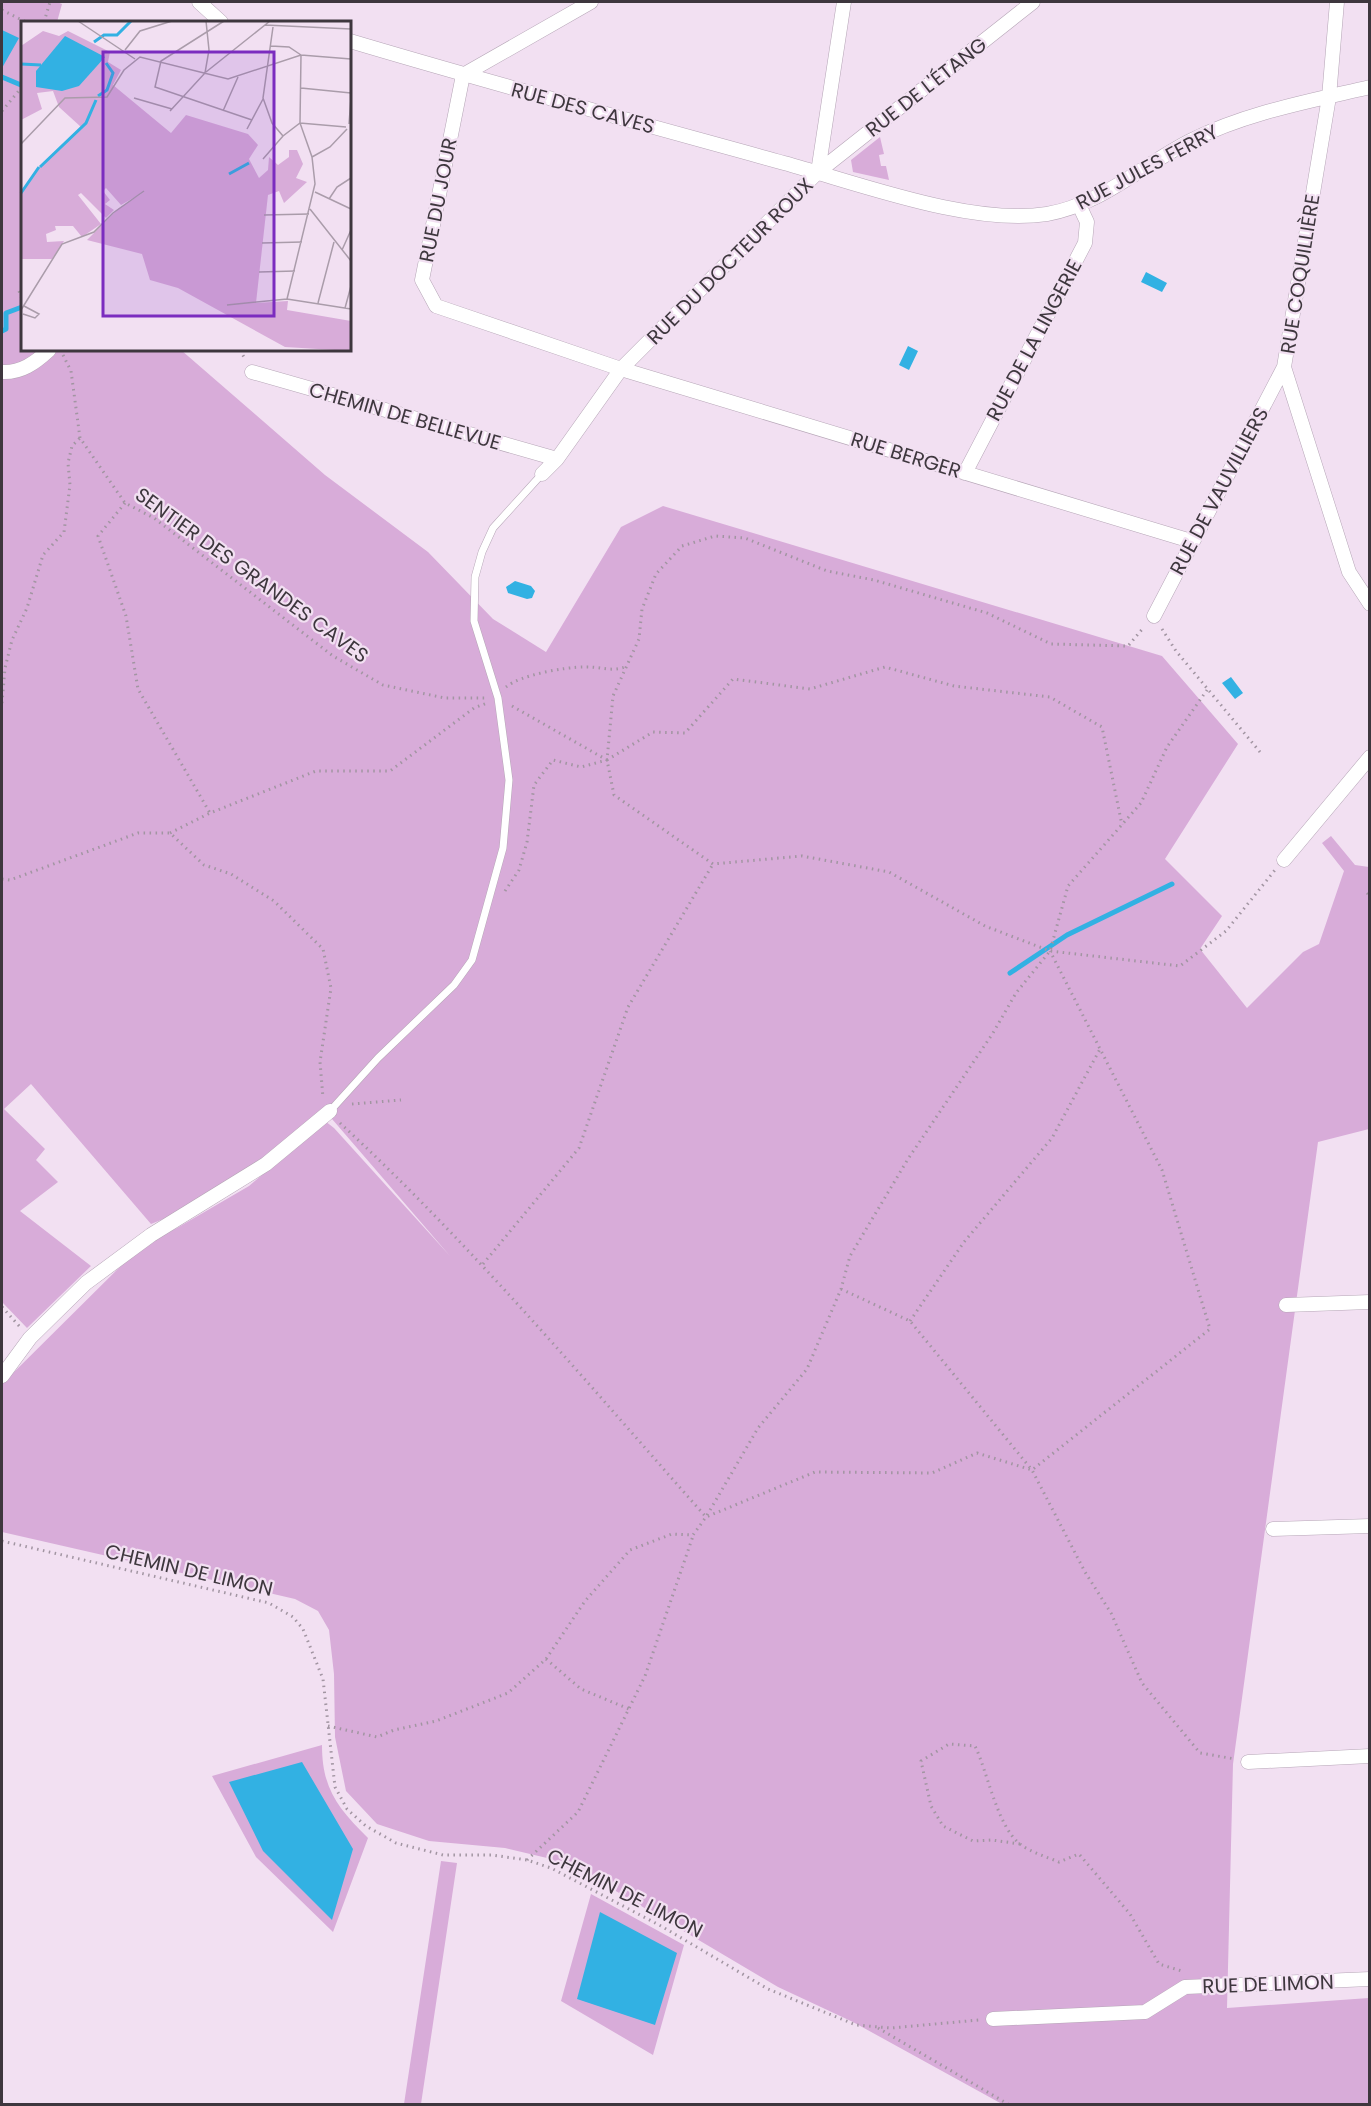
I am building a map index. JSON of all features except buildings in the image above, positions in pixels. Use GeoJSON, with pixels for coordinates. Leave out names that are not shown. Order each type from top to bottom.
{"type":"FeatureCollection","features":[{"type":"Feature","properties":{"kind":"street"},"geometry":{"type":"LineString","coordinates":[[199,2],[220,21]]}},
{"type":"Feature","properties":{"kind":"street"},"geometry":{"type":"LineString","coordinates":[[463,75],[591,2]]}},
{"type":"Feature","properties":{"kind":"street","name":"RUE DU DOCTEUR ROUX"},"geometry":{"type":"LineString","coordinates":[[542,474],[557,459],[621,369],[818,172],[844,2]]}},
{"type":"Feature","properties":{"kind":"street","name":"RUE DE L'ÉTANG"},"geometry":{"type":"LineString","coordinates":[[818,172],[1033,2]]}},
{"type":"Feature","properties":{"kind":"street","name":"RUE COQUILLIÈRE"},"geometry":{"type":"LineString","coordinates":[[1337,2],[1329,97],[1284,367],[1349,572],[1370,604]]}},
{"type":"Feature","properties":{"kind":"street","name":"RUE DES CAVES"},"geometry":{"type":"LineString","coordinates":[[351,41],[463,75],[818,172]]}},
{"type":"Feature","properties":{"kind":"street","name":"RUE DU JOUR"},"geometry":{"type":"LineString","coordinates":[[463,75],[422,280],[436,306],[621,369]]}},
{"type":"Feature","properties":{"kind":"street","name":"RUE JULES FERRY"},"geometry":{"type":"LineString","coordinates":[[818,172],[964,211],[1002,215],[1046,214],[1079,205],[1190,141],[1230,124],[1370,87]]}},
{"type":"Feature","properties":{"kind":"street","name":"RUE DE LA LINGERIE"},"geometry":{"type":"LineString","coordinates":[[964,473],[1085,243],[1087,222],[1079,205]]}},
{"type":"Feature","properties":{"kind":"street"},"geometry":{"type":"LineString","coordinates":[[2,372],[11,372],[35,363],[48,351]]}},
{"type":"Feature","properties":{"kind":"street","name":"RUE DE VAUVILLIERS"},"geometry":{"type":"LineString","coordinates":[[1154,616],[1191,541],[1284,367]]}},
{"type":"Feature","properties":{"kind":"street","name":"RUE BERGER"},"geometry":{"type":"LineString","coordinates":[[621,369],[1191,541]]}},
{"type":"Feature","properties":{"kind":"street","name":"CHEMIN DE BELLEVUE"},"geometry":{"type":"LineString","coordinates":[[252,372],[557,459]]}},
{"type":"Feature","properties":{"kind":"street"},"geometry":{"type":"LineString","coordinates":[[1284,860],[1370,757]]}},
{"type":"Feature","properties":{"kind":"street"},"geometry":{"type":"LineString","coordinates":[[2,1376],[30,1338],[86,1283],[117,1259],[266,1164],[331,1109]]}},
{"type":"Feature","properties":{"kind":"street"},"geometry":{"type":"LineString","coordinates":[[1286,1305],[1370,1302]]}},
{"type":"Feature","properties":{"kind":"street"},"geometry":{"type":"LineString","coordinates":[[1273,1529],[1370,1526]]}},
{"type":"Feature","properties":{"kind":"street"},"geometry":{"type":"LineString","coordinates":[[1248,1762],[1370,1756]]}},
{"type":"Feature","properties":{"kind":"street","name":"RUE DE LIMON"},"geometry":{"type":"LineString","coordinates":[[993,2019],[1145,2012],[1185,1987],[1370,1979]]}},
{"type":"Feature","properties":{"kind":"lane"},"geometry":{"type":"LineString","coordinates":[[331,1109],[378,1058],[454,985],[472,960],[503,848],[508,780],[498,698],[474,621],[475,576],[482,552],[494,528],[542,474]]}},
{"type":"Feature","properties":{"kind":"path"},"geometry":{"type":"LineString","coordinates":[[44,21],[50,2]]}},
{"type":"Feature","properties":{"kind":"path"},"geometry":{"type":"LineString","coordinates":[[2,10],[24,21]]}},
{"type":"Feature","properties":{"kind":"path"},"geometry":{"type":"LineString","coordinates":[[2,111],[21,88]]}},
{"type":"Feature","properties":{"kind":"path"},"geometry":{"type":"LineString","coordinates":[[19,291],[21,297]]}},
{"type":"Feature","properties":{"kind":"path","name":"SENTIER DES GRANDES CAVES"},"geometry":{"type":"LineString","coordinates":[[56,351],[64,355],[71,370],[80,438],[125,503],[154,518],[333,657],[383,685],[445,698],[498,698]]}},
{"type":"Feature","properties":{"kind":"path"},"geometry":{"type":"LineString","coordinates":[[2,703],[5,668],[12,640],[27,608],[43,555],[64,532],[70,485],[68,463],[72,446],[80,438]]}},
{"type":"Feature","properties":{"kind":"path"},"geometry":{"type":"LineString","coordinates":[[125,503],[98,536],[126,616],[138,689],[210,813]]}},
{"type":"Feature","properties":{"kind":"path"},"geometry":{"type":"LineString","coordinates":[[1260,752],[1176,651],[1154,616],[1128,646],[1051,644],[987,613],[874,580],[826,571],[745,538],[715,536],[682,546],[656,574],[642,609],[639,639],[613,696],[607,760],[614,795],[713,864],[802,856],[889,872],[986,926],[1050,951],[1180,966],[1226,931],[1284,860]]}},
{"type":"Feature","properties":{"kind":"path"},"geometry":{"type":"LineString","coordinates":[[2,879],[10,880],[138,833],[170,833],[210,813],[316,771],[390,771],[474,708],[498,698],[508,685],[547,672],[585,667],[617,670],[628,665]]}},
{"type":"Feature","properties":{"kind":"path"},"geometry":{"type":"LineString","coordinates":[[501,896],[519,870],[527,842],[534,785],[553,760],[581,768],[607,760],[653,732],[686,733],[733,679],[810,689],[885,667],[954,686],[1050,697],[1102,727],[1122,825]]}},
{"type":"Feature","properties":{"kind":"path"},"geometry":{"type":"LineString","coordinates":[[527,1860],[578,1812],[645,1677],[693,1535],[758,1428],[807,1369],[841,1289],[850,1256],[908,1159],[993,1033],[1016,993],[1050,951],[1068,886],[1141,803],[1167,747],[1207,690]]}},
{"type":"Feature","properties":{"kind":"path"},"geometry":{"type":"LineString","coordinates":[[498,698],[607,760]]}},
{"type":"Feature","properties":{"kind":"path"},"geometry":{"type":"LineString","coordinates":[[170,833],[204,865],[231,874],[274,901],[323,949],[331,988],[320,1062],[324,1106],[331,1109],[483,1264],[706,1517]]}},
{"type":"Feature","properties":{"kind":"path"},"geometry":{"type":"LineString","coordinates":[[483,1264],[579,1148],[628,1007],[713,864]]}},
{"type":"Feature","properties":{"kind":"path"},"geometry":{"type":"LineString","coordinates":[[1032,1470],[1210,1329],[1162,1170],[1050,951]]}},
{"type":"Feature","properties":{"kind":"path"},"geometry":{"type":"LineString","coordinates":[[909,1322],[964,1242],[1052,1138],[1100,1049]]}},
{"type":"Feature","properties":{"kind":"path"},"geometry":{"type":"LineString","coordinates":[[331,1109],[401,1100]]}},
{"type":"Feature","properties":{"kind":"path"},"geometry":{"type":"LineString","coordinates":[[841,1289],[909,1322],[1032,1470],[1085,1572],[1111,1613],[1142,1683],[1200,1753],[1248,1762]]}},
{"type":"Feature","properties":{"kind":"path"},"geometry":{"type":"LineString","coordinates":[[2,1307],[30,1338]]}},
{"type":"Feature","properties":{"kind":"path"},"geometry":{"type":"LineString","coordinates":[[706,1517],[815,1472],[932,1473],[977,1453],[1032,1470]]}},
{"type":"Feature","properties":{"kind":"path"},"geometry":{"type":"LineString","coordinates":[[328,1726],[377,1737],[394,1730],[436,1721],[508,1693],[546,1659],[585,1601],[630,1550],[672,1534],[693,1535]]}},
{"type":"Feature","properties":{"kind":"path","name":"CHEMIN DE LIMON"},"geometry":{"type":"LineString","coordinates":[[2,1541],[230,1594],[281,1608],[293,1617],[303,1629],[323,1679],[335,1787],[346,1809],[366,1826],[396,1843],[443,1856],[492,1856],[527,1860],[551,1868],[661,1926],[768,1989],[856,2025],[891,2028],[993,2019]]}},
{"type":"Feature","properties":{"kind":"path"},"geometry":{"type":"LineString","coordinates":[[546,1659],[581,1689],[629,1709]]}},
{"type":"Feature","properties":{"kind":"path"},"geometry":{"type":"LineString","coordinates":[[1020,1844],[1000,1817],[987,1769],[975,1746],[949,1744],[921,1761],[931,1806],[943,1826],[973,1841],[992,1840],[1020,1844],[1059,1863],[1079,1854],[1130,1914],[1159,1964],[1183,1971],[1201,1986]]}},
{"type":"Feature","properties":{"kind":"path"},"geometry":{"type":"LineString","coordinates":[[877,2027],[1008,2104]]}},
{"type":"Feature","properties":{"kind":"shaded area"},"geometry":{"type":"Polygon","coordinates":[[[2,2],[57,2],[62,4],[57,21],[21,21],[21,351],[182,351],[325,475],[428,552],[493,619],[546,652],[621,527],[663,506],[1162,656],[1238,744],[1165,859],[1222,916],[1200,949],[1247,1008],[1303,952],[1319,944],[1344,871],[1322,843],[1331,836],[1355,865],[1369,867],[1369,1129],[1318,1142],[1233,1764],[1227,2008],[1369,1998],[1369,2104],[1002,2104],[853,2022],[778,1987],[604,1884],[547,1858],[505,1848],[429,1841],[377,1824],[346,1791],[335,1737],[334,1674],[329,1630],[318,1611],[295,1599],[2,1532],[2,1384],[145,1242],[177,1228],[249,1186],[325,1121],[334,1128],[450,1256],[326,1112],[193,1207],[151,1224],[31,1084],[4,1109],[45,1149],[36,1160],[58,1182],[20,1211],[91,1266],[27,1328],[2,1302],[2,2]]]}},
{"type":"Feature","properties":{"kind":"shaded area"},"geometry":{"type":"Polygon","coordinates":[[[880,137],[884,154],[879,155],[881,166],[886,166],[889,180],[853,172],[851,160],[880,137]]]}},
{"type":"Feature","properties":{"kind":"shaded area"},"geometry":{"type":"Polygon","coordinates":[[[322,1745],[325,1774],[334,1797],[348,1817],[368,1838],[333,1932],[256,1857],[212,1776],[322,1745]]]}},
{"type":"Feature","properties":{"kind":"shaded area"},"geometry":{"type":"Polygon","coordinates":[[[441,1861],[457,1863],[421,2104],[404,2104],[441,1861]]]}},
{"type":"Feature","properties":{"kind":"shaded area"},"geometry":{"type":"Polygon","coordinates":[[[591,1894],[684,1945],[653,2055],[561,2001],[591,1894]]]}},
{"type":"Feature","properties":{"kind":"water"},"geometry":{"type":"Polygon","coordinates":[[[2,30],[19,38],[2,68],[2,30]]]}},
{"type":"Feature","properties":{"kind":"water"},"geometry":{"type":"Polygon","coordinates":[[[1146,272],[1167,283],[1162,292],[1141,282],[1146,272]]]}},
{"type":"Feature","properties":{"kind":"water"},"geometry":{"type":"Polygon","coordinates":[[[908,346],[918,351],[909,370],[899,365],[908,346]]]}},
{"type":"Feature","properties":{"kind":"water"},"geometry":{"type":"Polygon","coordinates":[[[515,581],[531,586],[535,591],[532,598],[527,599],[508,593],[506,587],[515,581]]]}},
{"type":"Feature","properties":{"kind":"water"},"geometry":{"type":"Polygon","coordinates":[[[1231,677],[1243,693],[1235,699],[1222,683],[1231,677]]]}},
{"type":"Feature","properties":{"kind":"water"},"geometry":{"type":"Polygon","coordinates":[[[302,1762],[353,1849],[332,1920],[263,1851],[229,1782],[302,1762]]]}},
{"type":"Feature","properties":{"kind":"water"},"geometry":{"type":"Polygon","coordinates":[[[600,1912],[677,1953],[655,2025],[577,1999],[600,1912]]]}},
{"type":"Feature","properties":{"kind":"waterway"},"geometry":{"type":"LineString","coordinates":[[2,77],[21,85]]}},
{"type":"Feature","properties":{"kind":"waterway"},"geometry":{"type":"LineString","coordinates":[[2,331],[6,329],[6,313],[21,307]]}},
{"type":"Feature","properties":{"kind":"waterway"},"geometry":{"type":"LineString","coordinates":[[1010,973],[1067,935],[1172,884]]}}]}
